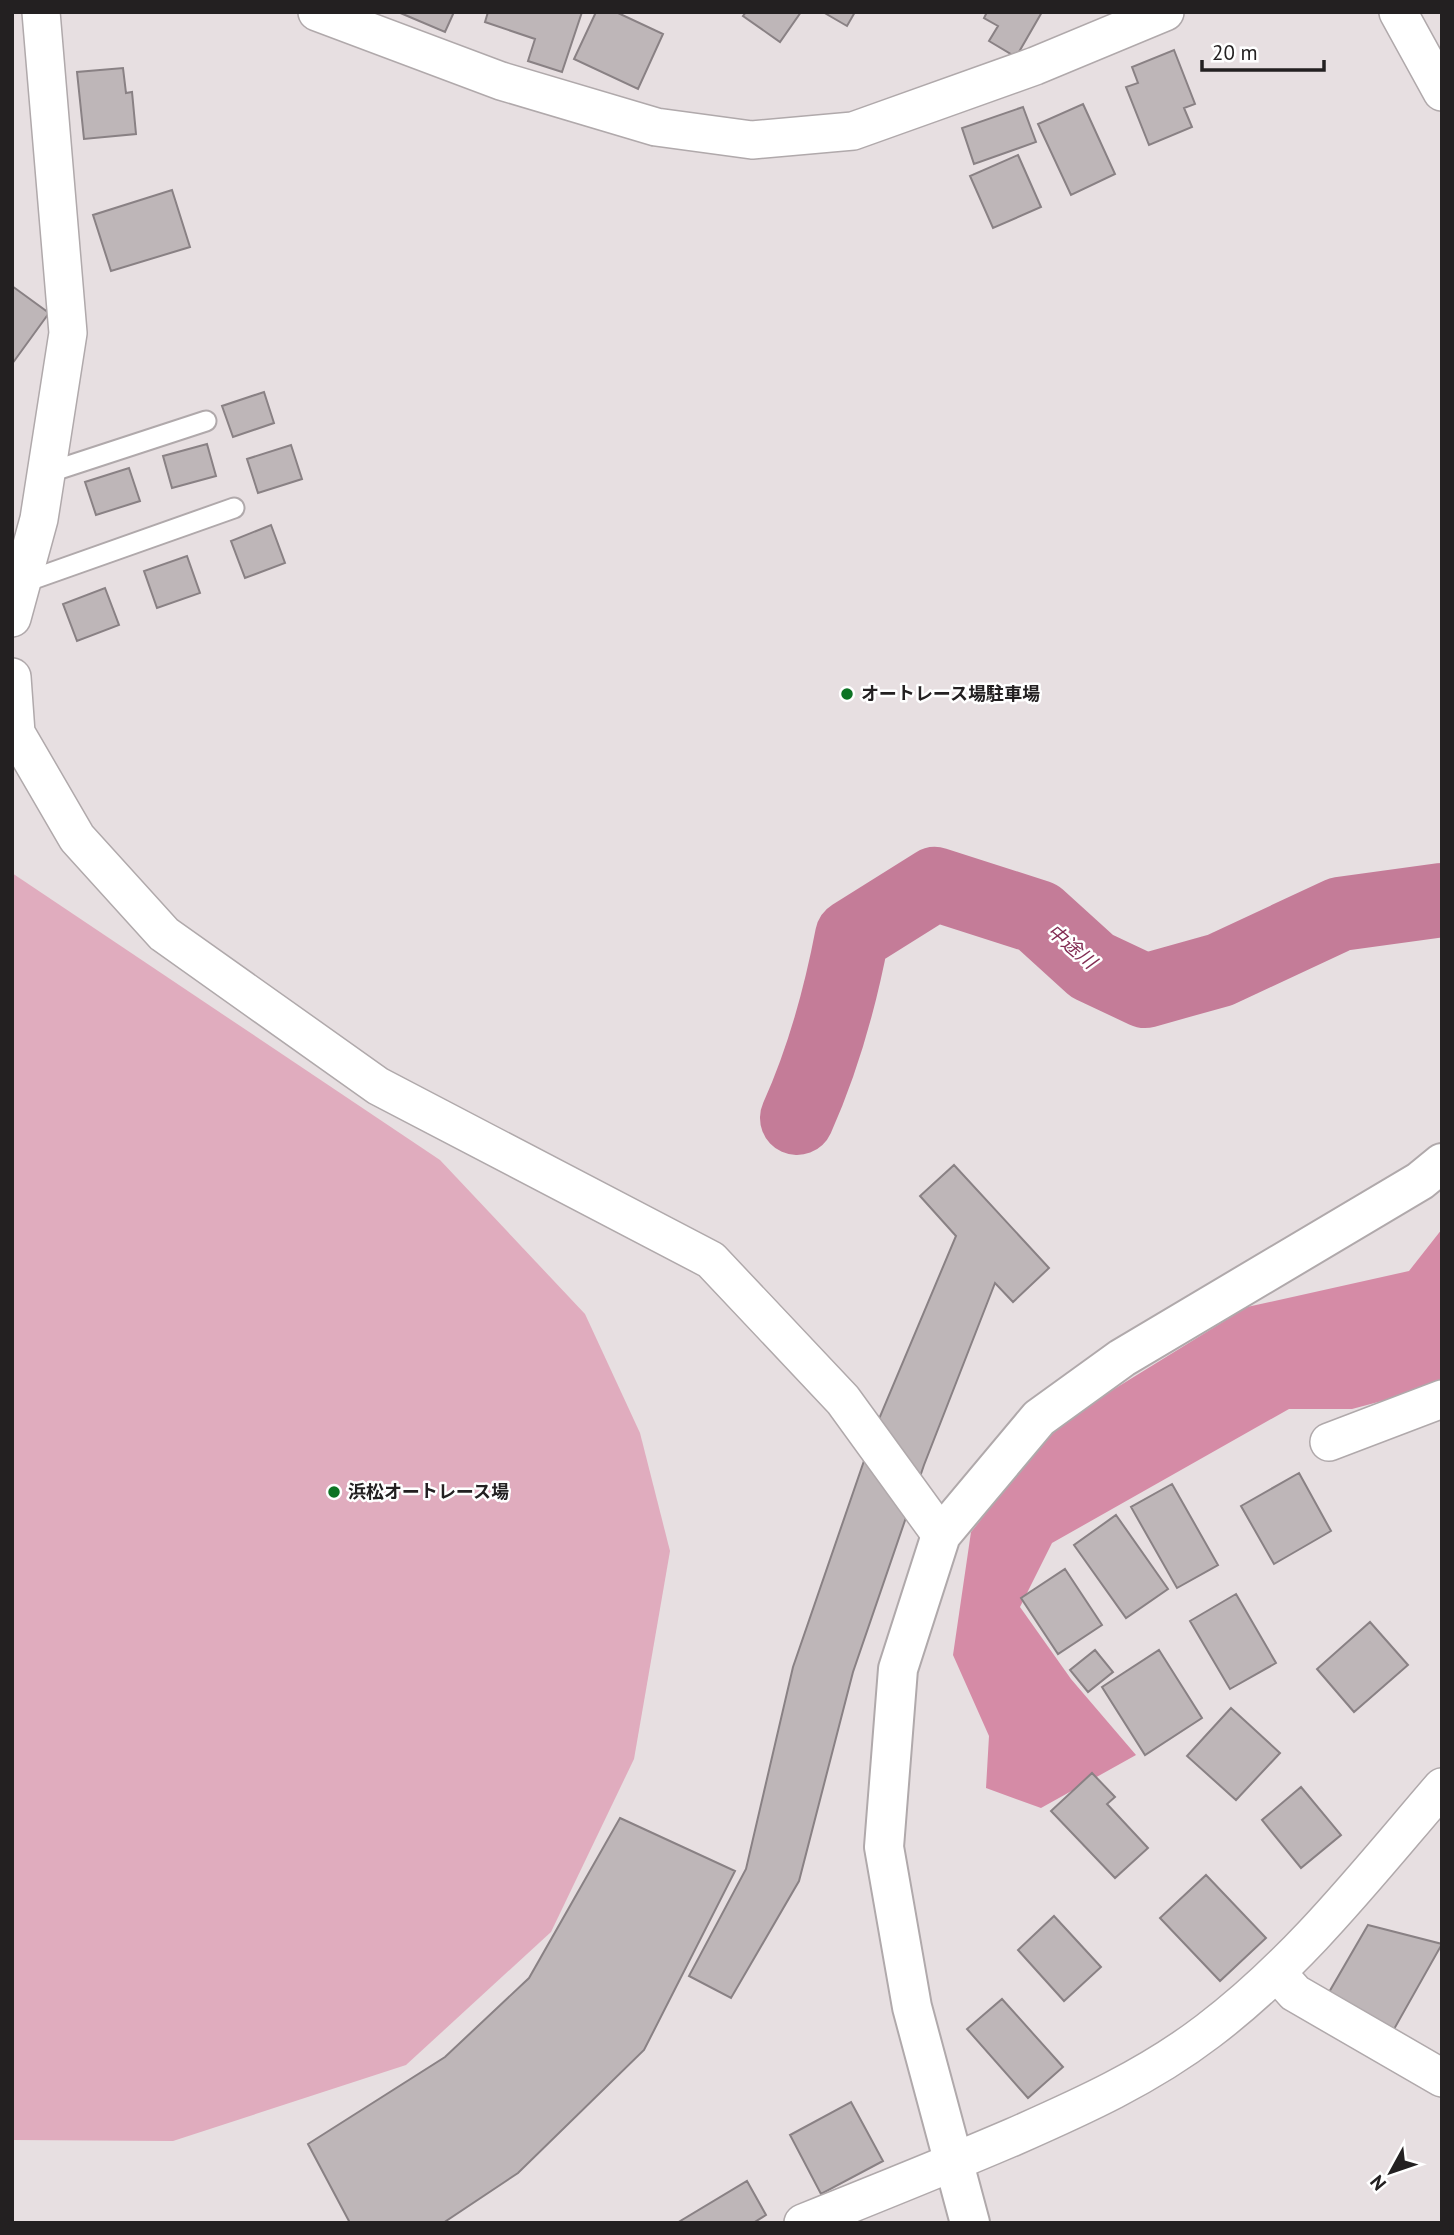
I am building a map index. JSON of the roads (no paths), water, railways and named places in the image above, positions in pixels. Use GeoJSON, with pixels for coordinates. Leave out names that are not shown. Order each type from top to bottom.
{"type":"FeatureCollection","features":[{"type":"Feature","properties":{"kind":"street"},"geometry":{"type":"LineString","coordinates":[[12,618],[39,519],[68,333],[41,12]]}},
{"type":"Feature","properties":{"kind":"street"},"geometry":{"type":"LineString","coordinates":[[317,12],[501,81],[656,127],[752,140],[853,131],[1035,66],[1164,12]]}},
{"type":"Feature","properties":{"kind":"street"},"geometry":{"type":"LineString","coordinates":[[1398,12],[1442,92]]}},
{"type":"Feature","properties":{"kind":"street"},"geometry":{"type":"LineString","coordinates":[[12,677],[16,733],[77,838],[164,934],[378,1086],[711,1260],[843,1400],[931,1520]]}},
{"type":"Feature","properties":{"kind":"street"},"geometry":{"type":"LineString","coordinates":[[970,2223],[956,2162],[912,2007],[884,1847],[898,1670],[931,1520],[1039,1418],[1122,1358],[1420,1181],[1442,1163]]}},
{"type":"Feature","properties":{"kind":"street"},"geometry":{"type":"LineString","coordinates":[[1329,1442],[1442,1399]]}},
{"type":"Feature","properties":{"kind":"street"},"geometry":{"type":"LineString","coordinates":[[803,2223],[956,2162],[1088,2104],[1129,2083],[1206,2033],[1277,1973],[1309,1940],[1442,1787]]}},
{"type":"Feature","properties":{"kind":"street"},"geometry":{"type":"LineString","coordinates":[[1277,1973],[1295,1993],[1442,2078]]}},
{"type":"Feature","properties":{"kind":"lane"},"geometry":{"type":"LineString","coordinates":[[47,473],[206,421]]}},
{"type":"Feature","properties":{"kind":"lane"},"geometry":{"type":"LineString","coordinates":[[22,583],[234,508]]}},
{"type":"Feature","properties":{"kind":"waterway","name":"中途川"},"geometry":{"type":"LineString","coordinates":[[797,1118],[830,1029],[852,936],[935,884],[1038,917],[1092,966],[1145,991],[1220,970],[1340,914],[1442,900]]}},
{"type":"Feature","properties":{"kind":"place","name":"オートレース場駐車場"},"geometry":{"type":"Point","coordinates":[847,694]}},
{"type":"Feature","properties":{"kind":"place","name":"浜松オートレース場"},"geometry":{"type":"Point","coordinates":[334,1492]}}]}
